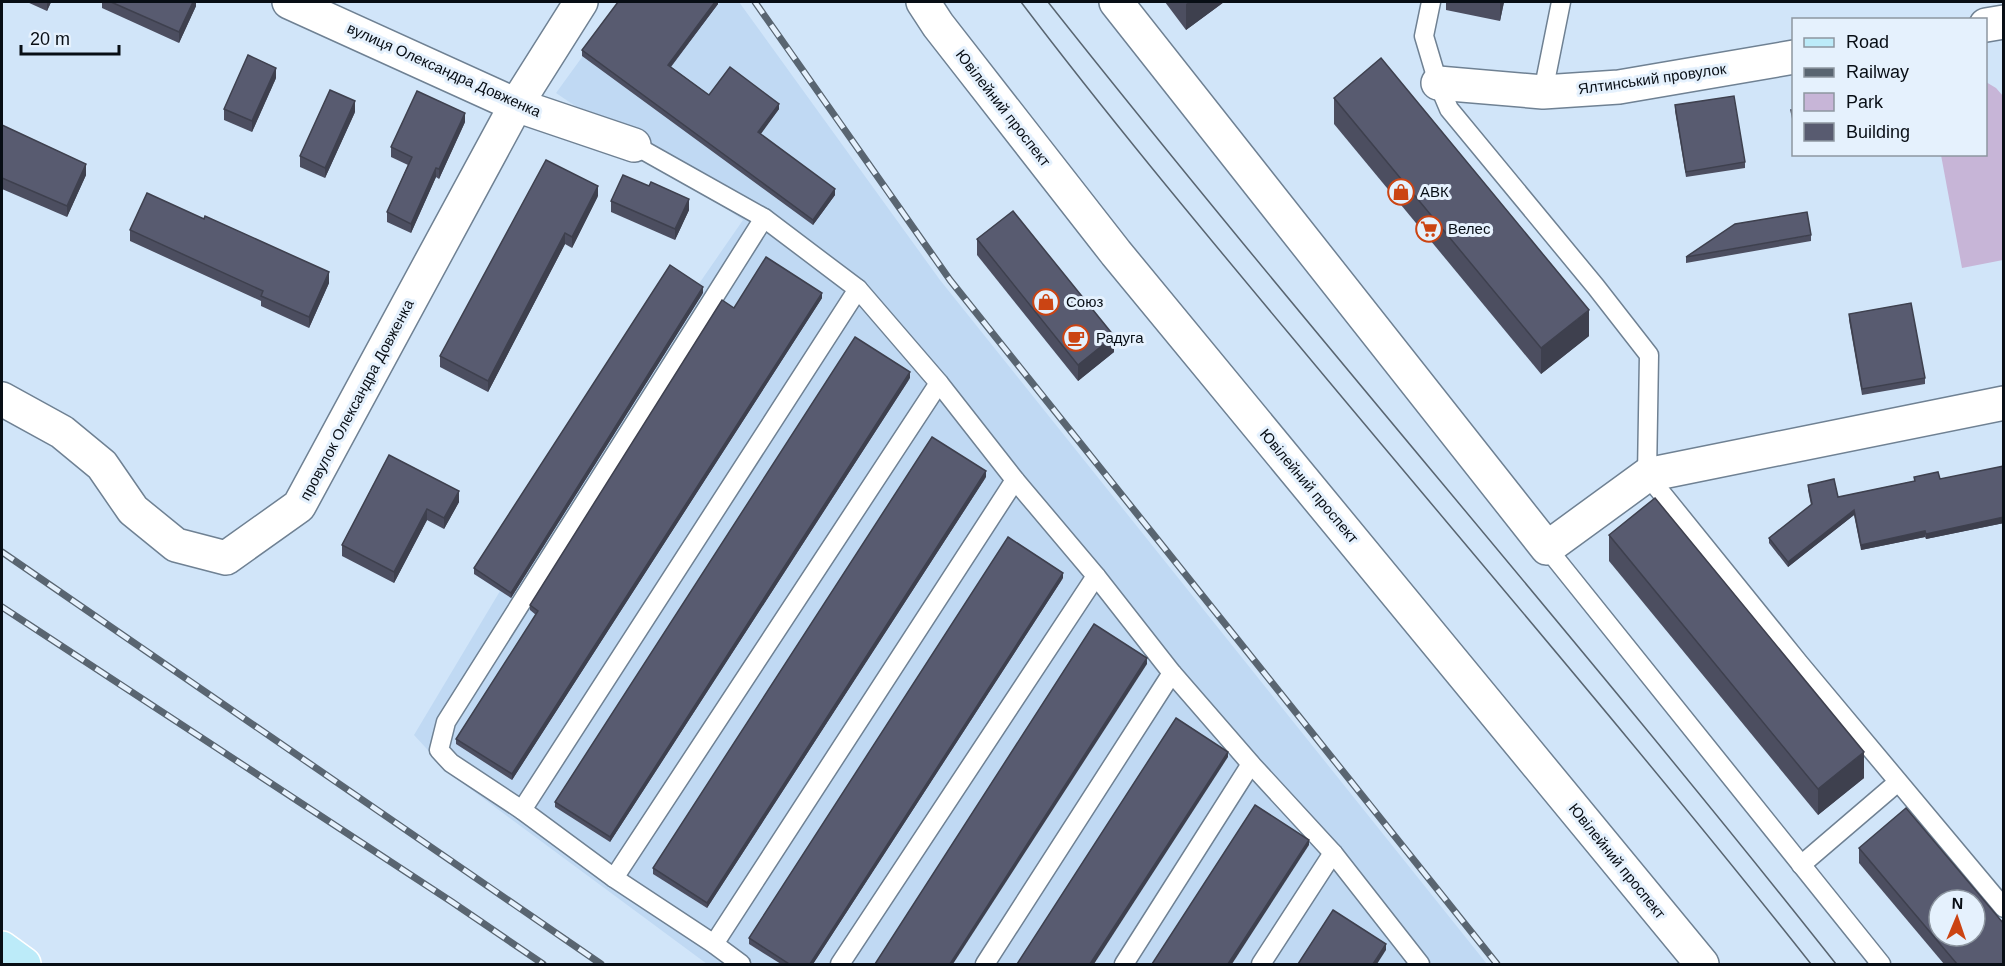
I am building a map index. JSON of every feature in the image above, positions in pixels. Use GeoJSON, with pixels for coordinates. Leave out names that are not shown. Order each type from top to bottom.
{"type":"FeatureCollection","features":[{"type":"Feature","properties":{"kind":"main road"},"geometry":{"type":"LineString","coordinates":[[2,948],[24,964]]}},
{"type":"Feature","properties":{"kind":"street","name":"вулиця Олександра Довженка"},"geometry":{"type":"LineString","coordinates":[[289,2],[516,105],[634,145]]}},
{"type":"Feature","properties":{"kind":"street","name":"провулок Олександра Довженка"},"geometry":{"type":"LineString","coordinates":[[2,399],[62,432],[102,465],[133,510],[176,545],[226,558],[299,506],[516,105],[581,2]]}},
{"type":"Feature","properties":{"kind":"street","name":"Ювілейний проспект"},"geometry":{"type":"LineString","coordinates":[[923,2],[1116,253],[1702,964]]}},
{"type":"Feature","properties":{"kind":"street"},"geometry":{"type":"LineString","coordinates":[[1116,2],[1546,548],[1647,475],[2004,403]]}},
{"type":"Feature","properties":{"kind":"street"},"geometry":{"type":"LineString","coordinates":[[1987,25],[2004,22]]}},
{"type":"Feature","properties":{"kind":"street","name":"Ялтинський провулок"},"geometry":{"type":"LineString","coordinates":[[1438,83],[1543,92],[1619,87],[1792,57]]}},
{"type":"Feature","properties":{"kind":"lane"},"geometry":{"type":"LineString","coordinates":[[1431,2],[1424,36],[1438,83],[1449,109],[1596,287],[1648,356],[1647,475],[2004,908]]}},
{"type":"Feature","properties":{"kind":"lane"},"geometry":{"type":"LineString","coordinates":[[1543,92],[1561,2]]}},
{"type":"Feature","properties":{"kind":"lane"},"geometry":{"type":"LineString","coordinates":[[634,145],[764,218],[858,289],[939,383],[1172,673],[1333,853],[1413,962]]}},
{"type":"Feature","properties":{"kind":"lane"},"geometry":{"type":"LineString","coordinates":[[741,964],[614,878],[522,810],[451,763],[439,750],[446,722],[764,218]]}},
{"type":"Feature","properties":{"kind":"lane"},"geometry":{"type":"LineString","coordinates":[[522,810],[858,289]]}},
{"type":"Feature","properties":{"kind":"lane"},"geometry":{"type":"LineString","coordinates":[[614,878],[939,383]]}},
{"type":"Feature","properties":{"kind":"lane"},"geometry":{"type":"LineString","coordinates":[[714,944],[1015,480]]}},
{"type":"Feature","properties":{"kind":"lane"},"geometry":{"type":"LineString","coordinates":[[1546,548],[1881,964]]}},
{"type":"Feature","properties":{"kind":"lane"},"geometry":{"type":"LineString","coordinates":[[840,964],[1096,576]]}},
{"type":"Feature","properties":{"kind":"lane"},"geometry":{"type":"LineString","coordinates":[[985,964],[1172,673]]}},
{"type":"Feature","properties":{"kind":"lane"},"geometry":{"type":"LineString","coordinates":[[1124,964],[1251,764]]}},
{"type":"Feature","properties":{"kind":"lane"},"geometry":{"type":"LineString","coordinates":[[1801,865],[1898,782]]}},
{"type":"Feature","properties":{"kind":"lane"},"geometry":{"type":"LineString","coordinates":[[1260,964],[1333,853]]}},
{"type":"Feature","properties":{"kind":"shaded area"},"geometry":{"type":"Polygon","coordinates":[[[622,2],[739,2],[940,280],[1487,964],[707,964],[449,773],[414,735],[500,591],[474,574],[696,288],[743,220],[556,93],[622,2]]]}},
{"type":"Feature","properties":{"kind":"green space"},"geometry":{"type":"Polygon","coordinates":[[[1987,83],[2003,96],[2003,260],[1962,268],[1941,156],[1987,156],[1987,83]]]}},
{"type":"Feature","properties":{"kind":"building"},"geometry":{"type":"Polygon","coordinates":[[[111,2],[193,2],[179,32],[111,2]]]}},
{"type":"Feature","properties":{"kind":"building"},"geometry":{"type":"Polygon","coordinates":[[[618,2],[715,2],[668,65],[709,95],[730,67],[779,104],[758,132],[835,189],[813,220],[582,50],[618,2]]]}},
{"type":"Feature","properties":{"kind":"building"},"geometry":{"type":"Polygon","coordinates":[[[248,55],[276,68],[252,121],[224,109],[248,55]]]}},
{"type":"Feature","properties":{"kind":"building"},"geometry":{"type":"Polygon","coordinates":[[[1381,58],[1589,310],[1541,348],[1334,98],[1381,58]]]}},
{"type":"Feature","properties":{"kind":"building"},"geometry":{"type":"Polygon","coordinates":[[[330,90],[355,101],[325,168],[300,156],[330,90]]]}},
{"type":"Feature","properties":{"kind":"building"},"geometry":{"type":"Polygon","coordinates":[[[417,91],[465,113],[439,169],[436,168],[411,224],[387,212],[412,157],[391,147],[417,91]]]}},
{"type":"Feature","properties":{"kind":"building"},"geometry":{"type":"Polygon","coordinates":[[[1734,96],[1745,162],[1686,172],[1675,105],[1734,96]]]}},
{"type":"Feature","properties":{"kind":"building"},"geometry":{"type":"Polygon","coordinates":[[[2,125],[86,164],[67,206],[2,178],[2,125]]]}},
{"type":"Feature","properties":{"kind":"building"},"geometry":{"type":"Polygon","coordinates":[[[546,160],[598,186],[572,237],[565,233],[488,381],[440,356],[546,160]]]}},
{"type":"Feature","properties":{"kind":"building"},"geometry":{"type":"Polygon","coordinates":[[[623,175],[649,186],[651,182],[689,199],[675,229],[611,201],[623,175]]]}},
{"type":"Feature","properties":{"kind":"building"},"geometry":{"type":"Polygon","coordinates":[[[147,193],[204,219],[205,216],[329,272],[309,317],[261,296],[263,291],[130,230],[147,193]]]}},
{"type":"Feature","properties":{"kind":"building"},"geometry":{"type":"Polygon","coordinates":[[[1013,211],[1114,336],[1078,365],[977,239],[1013,211]]]}},
{"type":"Feature","properties":{"kind":"building"},"geometry":{"type":"Polygon","coordinates":[[[1807,212],[1811,235],[1686,257],[1735,224],[1807,212]]]}},
{"type":"Feature","properties":{"kind":"building"},"geometry":{"type":"Polygon","coordinates":[[[766,257],[822,293],[512,774],[456,739],[538,611],[530,605],[722,300],[734,308],[766,257]]]}},
{"type":"Feature","properties":{"kind":"building"},"geometry":{"type":"Polygon","coordinates":[[[670,265],[703,287],[511,593],[474,568],[670,265]]]}},
{"type":"Feature","properties":{"kind":"building"},"geometry":{"type":"Polygon","coordinates":[[[1911,303],[1925,378],[1862,389],[1849,314],[1911,303]]]}},
{"type":"Feature","properties":{"kind":"building"},"geometry":{"type":"Polygon","coordinates":[[[855,337],[910,372],[610,837],[555,802],[855,337]]]}},
{"type":"Feature","properties":{"kind":"building"},"geometry":{"type":"Polygon","coordinates":[[[932,437],[986,471],[707,903],[653,868],[932,437]]]}},
{"type":"Feature","properties":{"kind":"building"},"geometry":{"type":"Polygon","coordinates":[[[389,455],[459,491],[444,518],[427,509],[394,572],[342,545],[389,455]]]}},
{"type":"Feature","properties":{"kind":"building"},"geometry":{"type":"Polygon","coordinates":[[[2004,466],[2004,517],[1861,545],[1854,510],[1788,562],[1769,538],[1812,504],[1808,485],[1834,479],[1838,497],[1915,481],[1914,477],[1938,472],[1940,479],[2004,466]]]}},
{"type":"Feature","properties":{"kind":"building"},"geometry":{"type":"Polygon","coordinates":[[[1655,498],[1864,752],[1818,789],[1609,535],[1655,498]]]}},
{"type":"Feature","properties":{"kind":"building"},"geometry":{"type":"Polygon","coordinates":[[[1008,537],[1063,573],[810,964],[789,964],[749,938],[1008,537]]]}},
{"type":"Feature","properties":{"kind":"building"},"geometry":{"type":"Polygon","coordinates":[[[1094,624],[1147,658],[950,964],[875,964],[1094,624]]]}},
{"type":"Feature","properties":{"kind":"building"},"geometry":{"type":"Polygon","coordinates":[[[1176,718],[1228,752],[1090,964],[1017,964],[1176,718]]]}},
{"type":"Feature","properties":{"kind":"building"},"geometry":{"type":"Polygon","coordinates":[[[1255,805],[1309,840],[1228,964],[1152,964],[1255,805]]]}},
{"type":"Feature","properties":{"kind":"building"},"geometry":{"type":"Polygon","coordinates":[[[1906,808],[1974,888],[1927,888],[1927,928],[1859,848],[1906,808]]]}},
{"type":"Feature","properties":{"kind":"building"},"geometry":{"type":"Polygon","coordinates":[[[1987,904],[2004,924],[2004,964],[1957,964],[1943,948],[1987,948],[1987,904]]]}},
{"type":"Feature","properties":{"kind":"building"},"geometry":{"type":"Polygon","coordinates":[[[1333,910],[1386,944],[1373,964],[1298,964],[1333,910]]]}},
{"type":"Feature","properties":{"kind":"tram line"},"geometry":{"type":"LineString","coordinates":[[1021,2],[1166,186],[1628,738],[1811,964]]}},
{"type":"Feature","properties":{"kind":"tram line"},"geometry":{"type":"LineString","coordinates":[[1048,2],[1243,244],[1641,722],[1836,964]]}},
{"type":"Feature","properties":{"kind":"railway"},"geometry":{"type":"LineString","coordinates":[[755,2],[950,280],[1497,964]]}},
{"type":"Feature","properties":{"kind":"railway"},"geometry":{"type":"LineString","coordinates":[[2,552],[601,964]]}},
{"type":"Feature","properties":{"kind":"railway"},"geometry":{"type":"LineString","coordinates":[[2,607],[543,964]]}},
{"type":"Feature","properties":{"kind":"place","name":"АВК"},"geometry":{"type":"Point","coordinates":[1401,192]}},
{"type":"Feature","properties":{"kind":"place","name":"Велес"},"geometry":{"type":"Point","coordinates":[1429,229]}},
{"type":"Feature","properties":{"kind":"place","name":"Союз"},"geometry":{"type":"Point","coordinates":[1046,302]}},
{"type":"Feature","properties":{"kind":"place","name":"Радуга"},"geometry":{"type":"Point","coordinates":[1076,338]}}]}
